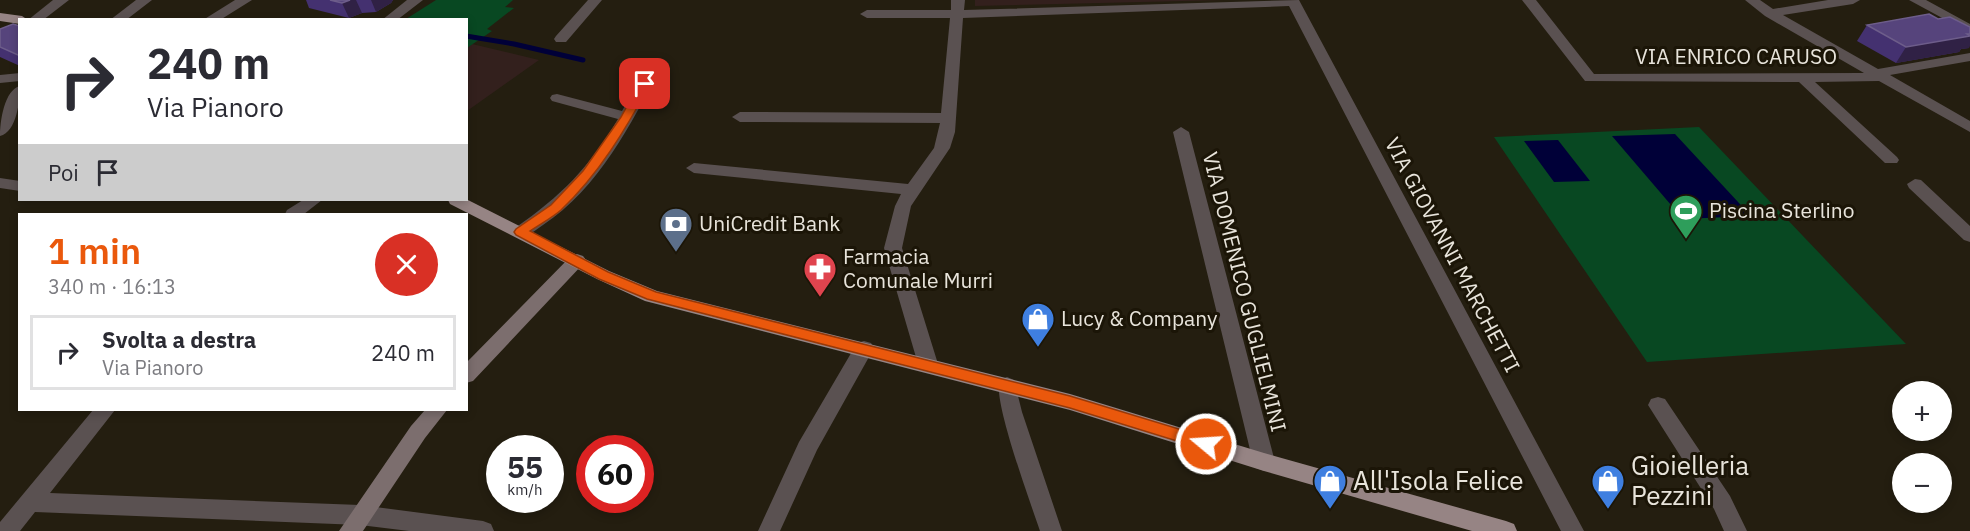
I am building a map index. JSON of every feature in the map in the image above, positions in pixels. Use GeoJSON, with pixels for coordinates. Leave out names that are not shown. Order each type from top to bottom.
{"type":"FeatureCollection","features":[{"type":"Feature","properties":{"kind":"main road"},"geometry":{"type":"LineString","coordinates":[[0,17],[18,19]]}},
{"type":"Feature","properties":{"kind":"main road"},"geometry":{"type":"LineString","coordinates":[[458,201],[603,275],[652,296],[928,364],[1149,425],[1473,527],[1506,531]]}},
{"type":"Feature","properties":{"kind":"street"},"geometry":{"type":"LineString","coordinates":[[37,18],[62,0]]}},
{"type":"Feature","properties":{"kind":"street"},"geometry":{"type":"LineString","coordinates":[[119,18],[145,0]]}},
{"type":"Feature","properties":{"kind":"street"},"geometry":{"type":"LineString","coordinates":[[213,18],[245,0]]}},
{"type":"Feature","properties":{"kind":"street"},"geometry":{"type":"LineString","coordinates":[[391,18],[416,0]]}},
{"type":"Feature","properties":{"kind":"street"},"geometry":{"type":"LineString","coordinates":[[561,39],[595,0]]}},
{"type":"Feature","properties":{"kind":"street","name":"VIA ENRICO CARUSO"},"geometry":{"type":"LineString","coordinates":[[1529,0],[1590,78],[1880,75],[1970,57]]}},
{"type":"Feature","properties":{"kind":"street"},"geometry":{"type":"LineString","coordinates":[[1752,0],[1770,13],[1970,127]]}},
{"type":"Feature","properties":{"kind":"street"},"geometry":{"type":"LineString","coordinates":[[1770,13],[1853,0]]}},
{"type":"Feature","properties":{"kind":"street"},"geometry":{"type":"LineString","coordinates":[[1916,0],[1970,29]]}},
{"type":"Feature","properties":{"kind":"street"},"geometry":{"type":"LineString","coordinates":[[867,14],[957,7],[1292,1]]}},
{"type":"Feature","properties":{"kind":"street","name":"VIA GIOVANNI MARCHETTI"},"geometry":{"type":"LineString","coordinates":[[1292,1],[1573,531]]}},
{"type":"Feature","properties":{"kind":"street"},"geometry":{"type":"LineString","coordinates":[[928,364],[893,248],[903,206],[942,148],[949,118],[957,7]]}},
{"type":"Feature","properties":{"kind":"street"},"geometry":{"type":"LineString","coordinates":[[521,232],[555,208],[588,174],[627,117],[654,67]]}},
{"type":"Feature","properties":{"kind":"street"},"geometry":{"type":"LineString","coordinates":[[0,79],[18,77]]}},
{"type":"Feature","properties":{"kind":"street"},"geometry":{"type":"LineString","coordinates":[[1802,77],[1891,160]]}},
{"type":"Feature","properties":{"kind":"street"},"geometry":{"type":"LineString","coordinates":[[0,131],[18,94]]}},
{"type":"Feature","properties":{"kind":"street"},"geometry":{"type":"LineString","coordinates":[[557,98],[627,117]]}},
{"type":"Feature","properties":{"kind":"street"},"geometry":{"type":"LineString","coordinates":[[740,117],[949,118]]}},
{"type":"Feature","properties":{"kind":"street","name":"VIA DOMENICO GUGLIELMINI"},"geometry":{"type":"LineString","coordinates":[[1181,132],[1264,462]]}},
{"type":"Feature","properties":{"kind":"street"},"geometry":{"type":"LineString","coordinates":[[694,168],[912,190]]}},
{"type":"Feature","properties":{"kind":"street"},"geometry":{"type":"LineString","coordinates":[[0,183],[18,186]]}},
{"type":"Feature","properties":{"kind":"street"},"geometry":{"type":"LineString","coordinates":[[1915,184],[1970,236]]}},
{"type":"Feature","properties":{"kind":"street"},"geometry":{"type":"LineString","coordinates":[[294,213],[312,201]]}},
{"type":"Feature","properties":{"kind":"street"},"geometry":{"type":"LineString","coordinates":[[468,374],[577,260]]}},
{"type":"Feature","properties":{"kind":"street"},"geometry":{"type":"LineString","coordinates":[[769,531],[812,437],[864,348]]}},
{"type":"Feature","properties":{"kind":"street"},"geometry":{"type":"LineString","coordinates":[[1007,386],[1012,412],[1051,531]]}},
{"type":"Feature","properties":{"kind":"street"},"geometry":{"type":"LineString","coordinates":[[1658,405],[1722,503],[1736,531]]}},
{"type":"Feature","properties":{"kind":"street"},"geometry":{"type":"LineString","coordinates":[[6,531],[104,411]]}},
{"type":"Feature","properties":{"kind":"street"},"geometry":{"type":"LineString","coordinates":[[355,523],[436,411]]}},
{"type":"Feature","properties":{"kind":"street"},"geometry":{"type":"LineString","coordinates":[[29,502],[483,531]]}},
{"type":"Feature","properties":{"kind":"shaded area"},"geometry":{"type":"Polygon","coordinates":[[[975,0],[1225,0],[975,6],[975,0]]]}},
{"type":"Feature","properties":{"kind":"shaded area"},"geometry":{"type":"Polygon","coordinates":[[[472,44],[539,60],[468,110],[468,47],[472,44]]]}},
{"type":"Feature","properties":{"kind":"shaded area"},"geometry":{"type":"Polygon","coordinates":[[[1675,134],[1751,216],[1683,219],[1612,136],[1675,134]]]}},
{"type":"Feature","properties":{"kind":"shaded area"},"geometry":{"type":"Polygon","coordinates":[[[1558,140],[1590,181],[1554,182],[1524,141],[1558,140]]]}},
{"type":"Feature","properties":{"kind":"green space"},"geometry":{"type":"Polygon","coordinates":[[[436,0],[513,0],[505,7],[514,8],[487,29],[492,31],[468,47],[468,18],[408,18],[436,0]]]}},
{"type":"Feature","properties":{"kind":"green space","name":"Piscina Sterlino"},"geometry":{"type":"Polygon","coordinates":[[[1699,127],[1906,344],[1647,362],[1494,137],[1699,127]]]}},
{"type":"Feature","properties":{"kind":"building"},"geometry":{"type":"Polygon","coordinates":[[[330,0],[350,0],[342,3],[330,0]]]}},
{"type":"Feature","properties":{"kind":"building"},"geometry":{"type":"Polygon","coordinates":[[[1929,14],[1938,19],[1950,17],[1970,27],[1970,34],[1967,34],[1970,36],[1906,47],[1867,25],[1929,14]]]}},
{"type":"Feature","properties":{"kind":"building"},"geometry":{"type":"Polygon","coordinates":[[[13,24],[18,25],[18,55],[0,47],[0,29],[13,24]]]}},
{"type":"Feature","properties":{"kind":"waterway"},"geometry":{"type":"LineString","coordinates":[[468,36],[583,60]]}},
{"type":"Feature","properties":{"kind":"place","name":"Piscina Sterlino"},"geometry":{"type":"Point","coordinates":[1686,240]}},
{"type":"Feature","properties":{"kind":"place","name":"UniCredit Bank"},"geometry":{"type":"Point","coordinates":[676,253]}},
{"type":"Feature","properties":{"kind":"place","name":"Farmacia Comunale Murri"},"geometry":{"type":"Point","coordinates":[820,298]}},
{"type":"Feature","properties":{"kind":"place","name":"Lucy & Company"},"geometry":{"type":"Point","coordinates":[1038,348]}},
{"type":"Feature","properties":{"kind":"place","name":"All'Isola Felice"},"geometry":{"type":"Point","coordinates":[1330,510]}},
{"type":"Feature","properties":{"kind":"place","name":"Gioielleria Pezzini"},"geometry":{"type":"Point","coordinates":[1608,510]}},
{"type":"Feature","properties":{"kind":"route"},"geometry":{"type":"LineString","coordinates":[[645,84],[627,117],[588,174],[555,208],[521,232],[603,275],[652,296],[1070,402],[1206,444]]}}]}
